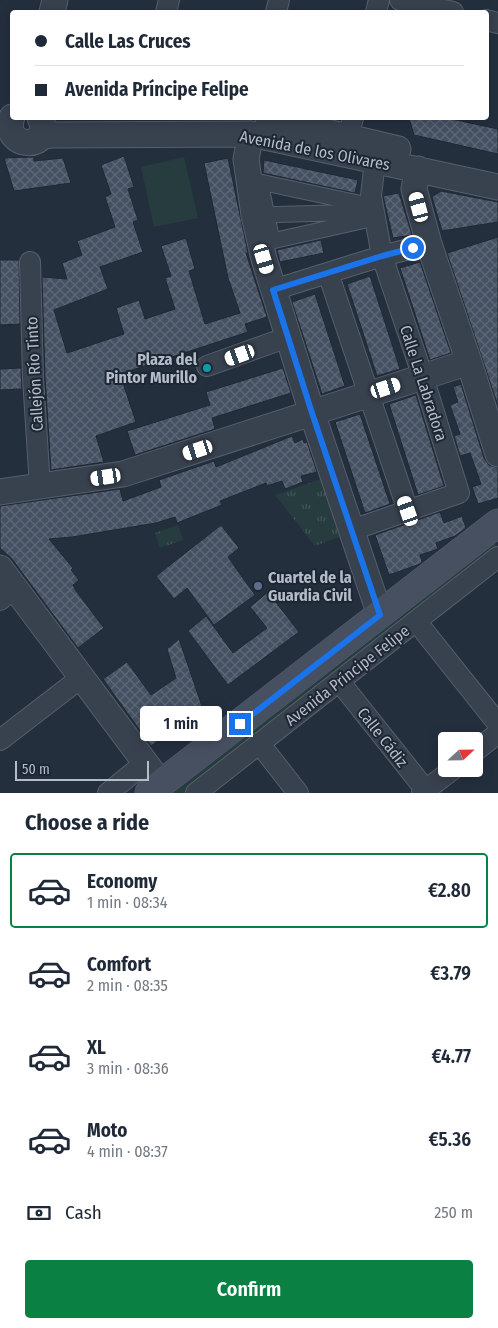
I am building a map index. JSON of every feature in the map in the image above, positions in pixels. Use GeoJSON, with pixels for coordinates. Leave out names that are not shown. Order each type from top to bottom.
{"type":"FeatureCollection","features":[{"type":"Feature","properties":{"kind":"main road","name":"Avenida Príncipe Felipe"},"geometry":{"type":"LineString","coordinates":[[147,782],[380,615],[498,524]]}},
{"type":"Feature","properties":{"kind":"street"},"geometry":{"type":"LineString","coordinates":[[400,0],[444,10]]}},
{"type":"Feature","properties":{"kind":"street","name":"Avenida de los Olivares"},"geometry":{"type":"LineString","coordinates":[[41,124],[109,120]]}},
{"type":"Feature","properties":{"kind":"street","name":"Avenida de los Olivares"},"geometry":{"type":"LineString","coordinates":[[41,124],[53,134],[259,126],[350,127],[498,171]]}},
{"type":"Feature","properties":{"kind":"street","name":"Avenida de los Olivares"},"geometry":{"type":"LineString","coordinates":[[7,129],[19,142],[30,143],[41,124]]}},
{"type":"Feature","properties":{"kind":"street"},"geometry":{"type":"LineString","coordinates":[[259,126],[246,159],[261,215],[272,241],[366,220],[369,212]]}},
{"type":"Feature","properties":{"kind":"street","name":"Avenida de los Olivares"},"geometry":{"type":"LineString","coordinates":[[259,126],[375,161],[498,187]]}},
{"type":"Feature","properties":{"kind":"street","name":"Calle La Labradora"},"geometry":{"type":"LineString","coordinates":[[352,530],[459,493],[369,212],[375,161]]}},
{"type":"Feature","properties":{"kind":"street"},"geometry":{"type":"LineString","coordinates":[[418,170],[414,189],[429,244],[470,362],[498,454]]}},
{"type":"Feature","properties":{"kind":"street"},"geometry":{"type":"LineString","coordinates":[[369,212],[363,204],[260,182],[264,259],[312,413],[380,615]]}},
{"type":"Feature","properties":{"kind":"street"},"geometry":{"type":"LineString","coordinates":[[261,215],[369,212]]}},
{"type":"Feature","properties":{"kind":"street"},"geometry":{"type":"LineString","coordinates":[[273,290],[382,256],[429,244]]}},
{"type":"Feature","properties":{"kind":"street","name":"Callejón Río Tinto"},"geometry":{"type":"LineString","coordinates":[[30,262],[32,378],[40,487]]}},
{"type":"Feature","properties":{"kind":"street"},"geometry":{"type":"LineString","coordinates":[[328,273],[408,511]]}},
{"type":"Feature","properties":{"kind":"street"},"geometry":{"type":"LineString","coordinates":[[207,366],[288,337]]}},
{"type":"Feature","properties":{"kind":"street"},"geometry":{"type":"LineString","coordinates":[[0,492],[123,474],[470,362]]}},
{"type":"Feature","properties":{"kind":"street","name":"Avenida Príncipe Felipe"},"geometry":{"type":"LineString","coordinates":[[196,793],[498,557]]}},
{"type":"Feature","properties":{"kind":"street"},"geometry":{"type":"LineString","coordinates":[[0,568],[4,595],[76,682],[147,782]]}},
{"type":"Feature","properties":{"kind":"street"},"geometry":{"type":"LineString","coordinates":[[416,621],[498,724]]}},
{"type":"Feature","properties":{"kind":"street","name":"Calle Cádiz"},"geometry":{"type":"LineString","coordinates":[[339,681],[425,792]]}},
{"type":"Feature","properties":{"kind":"street"},"geometry":{"type":"LineString","coordinates":[[0,740],[76,682]]}},
{"type":"Feature","properties":{"kind":"street"},"geometry":{"type":"LineString","coordinates":[[483,745],[498,733]]}},
{"type":"Feature","properties":{"kind":"street"},"geometry":{"type":"LineString","coordinates":[[259,744],[298,793]]}},
{"type":"Feature","properties":{"kind":"street"},"geometry":{"type":"LineString","coordinates":[[425,792],[442,778]]}},
{"type":"Feature","properties":{"kind":"street","name":"Avenida Príncipe Felipe"},"geometry":{"type":"LineString","coordinates":[[108,793],[147,782]]}},
{"type":"Feature","properties":{"kind":"green space"},"geometry":{"type":"Polygon","coordinates":[[[184,157],[198,218],[154,227],[141,167],[184,157]]]}},
{"type":"Feature","properties":{"kind":"green space"},"geometry":{"type":"Polygon","coordinates":[[[321,479],[339,537],[315,546],[275,495],[321,479]]]}},
{"type":"Feature","properties":{"kind":"green space"},"geometry":{"type":"Polygon","coordinates":[[[178,525],[183,540],[160,548],[155,533],[178,525]]]}},
{"type":"Feature","properties":{"kind":"green space"},"geometry":{"type":"Polygon","coordinates":[[[490,534],[498,547],[498,552],[194,793],[160,793],[490,534]]]}},
{"type":"Feature","properties":{"kind":"building"},"geometry":{"type":"Polygon","coordinates":[[[410,120],[456,120],[498,129],[498,154],[414,135],[410,120]]]}},
{"type":"Feature","properties":{"kind":"building"},"geometry":{"type":"Polygon","coordinates":[[[124,156],[134,187],[128,189],[138,220],[133,222],[143,252],[100,267],[108,289],[54,310],[67,353],[124,334],[116,308],[139,300],[145,319],[175,309],[165,278],[171,276],[161,246],[186,238],[195,269],[189,271],[205,324],[240,313],[228,278],[204,163],[228,158],[248,253],[246,253],[267,317],[245,324],[248,332],[120,374],[136,422],[96,436],[104,462],[51,470],[45,377],[42,277],[67,279],[62,263],[82,255],[77,241],[115,227],[105,197],[111,194],[101,165],[124,156]]]}},
{"type":"Feature","properties":{"kind":"building"},"geometry":{"type":"Polygon","coordinates":[[[34,157],[34,161],[63,158],[71,183],[14,191],[4,158],[34,157]]]}},
{"type":"Feature","properties":{"kind":"building"},"geometry":{"type":"Polygon","coordinates":[[[264,160],[358,180],[355,193],[263,173],[264,160]]]}},
{"type":"Feature","properties":{"kind":"building"},"geometry":{"type":"Polygon","coordinates":[[[441,191],[498,202],[498,222],[442,231],[432,197],[441,191]]]}},
{"type":"Feature","properties":{"kind":"building"},"geometry":{"type":"Polygon","coordinates":[[[399,193],[412,235],[393,238],[383,196],[399,193]]]}},
{"type":"Feature","properties":{"kind":"building"},"geometry":{"type":"Polygon","coordinates":[[[498,237],[498,406],[447,253],[498,237]]]}},
{"type":"Feature","properties":{"kind":"building"},"geometry":{"type":"Polygon","coordinates":[[[321,240],[324,253],[280,262],[277,250],[321,240]]]}},
{"type":"Feature","properties":{"kind":"building"},"geometry":{"type":"Polygon","coordinates":[[[0,260],[19,260],[20,324],[0,325],[0,260]]]}},
{"type":"Feature","properties":{"kind":"building"},"geometry":{"type":"Polygon","coordinates":[[[420,262],[451,353],[430,360],[400,268],[420,262]]]}},
{"type":"Feature","properties":{"kind":"building"},"geometry":{"type":"Polygon","coordinates":[[[370,276],[400,369],[377,376],[347,284],[370,276]]]}},
{"type":"Feature","properties":{"kind":"building"},"geometry":{"type":"Polygon","coordinates":[[[315,294],[345,386],[322,394],[292,302],[315,294]]]}},
{"type":"Feature","properties":{"kind":"building"},"geometry":{"type":"Polygon","coordinates":[[[21,368],[22,389],[0,390],[0,369],[21,368]]]}},
{"type":"Feature","properties":{"kind":"building"},"geometry":{"type":"Polygon","coordinates":[[[283,368],[291,393],[212,418],[215,429],[135,455],[127,431],[210,405],[206,392],[283,368]]]}},
{"type":"Feature","properties":{"kind":"building"},"geometry":{"type":"Polygon","coordinates":[[[461,384],[484,458],[489,465],[498,468],[498,498],[478,504],[472,487],[481,484],[470,453],[460,456],[454,436],[460,434],[450,405],[458,402],[453,387],[461,384]]]}},
{"type":"Feature","properties":{"kind":"building"},"geometry":{"type":"Polygon","coordinates":[[[416,395],[444,486],[418,495],[389,404],[416,395]]]}},
{"type":"Feature","properties":{"kind":"building"},"geometry":{"type":"Polygon","coordinates":[[[360,414],[390,504],[365,513],[335,422],[360,414]]]}},
{"type":"Feature","properties":{"kind":"building"},"geometry":{"type":"Polygon","coordinates":[[[292,436],[295,443],[303,439],[304,443],[307,442],[317,472],[301,476],[303,482],[285,489],[282,481],[267,486],[266,483],[220,501],[222,505],[177,523],[175,517],[156,523],[49,539],[73,568],[71,570],[79,580],[73,585],[76,591],[104,628],[78,648],[12,559],[0,548],[0,506],[120,489],[123,501],[161,487],[159,480],[214,461],[216,467],[292,436]]]}},
{"type":"Feature","properties":{"kind":"building"},"geometry":{"type":"Polygon","coordinates":[[[440,512],[444,523],[462,516],[466,528],[455,536],[436,543],[438,549],[420,555],[422,562],[420,564],[389,575],[375,535],[440,512]]]}},
{"type":"Feature","properties":{"kind":"building"},"geometry":{"type":"Polygon","coordinates":[[[221,525],[239,548],[228,557],[255,595],[214,625],[187,588],[174,599],[156,576],[221,525]]]}},
{"type":"Feature","properties":{"kind":"building"},"geometry":{"type":"Polygon","coordinates":[[[268,592],[299,632],[228,685],[188,631],[206,616],[233,653],[267,628],[250,607],[268,592]]]}},
{"type":"Feature","properties":{"kind":"building"},"geometry":{"type":"Polygon","coordinates":[[[179,639],[206,718],[193,726],[190,718],[151,746],[103,679],[127,662],[151,695],[176,678],[167,649],[179,639]]]}},
{"type":"Feature","properties":{"kind":"place","name":"Plaza del Pintor Murillo"},"geometry":{"type":"Point","coordinates":[207,368]}},
{"type":"Feature","properties":{"kind":"place","name":"Cuartel de la Guardia Civil"},"geometry":{"type":"Point","coordinates":[258,586]}},
{"type":"Feature","properties":{"kind":"route"},"geometry":{"type":"LineString","coordinates":[[240,724],[380,615],[273,290],[413,248]]}}]}
